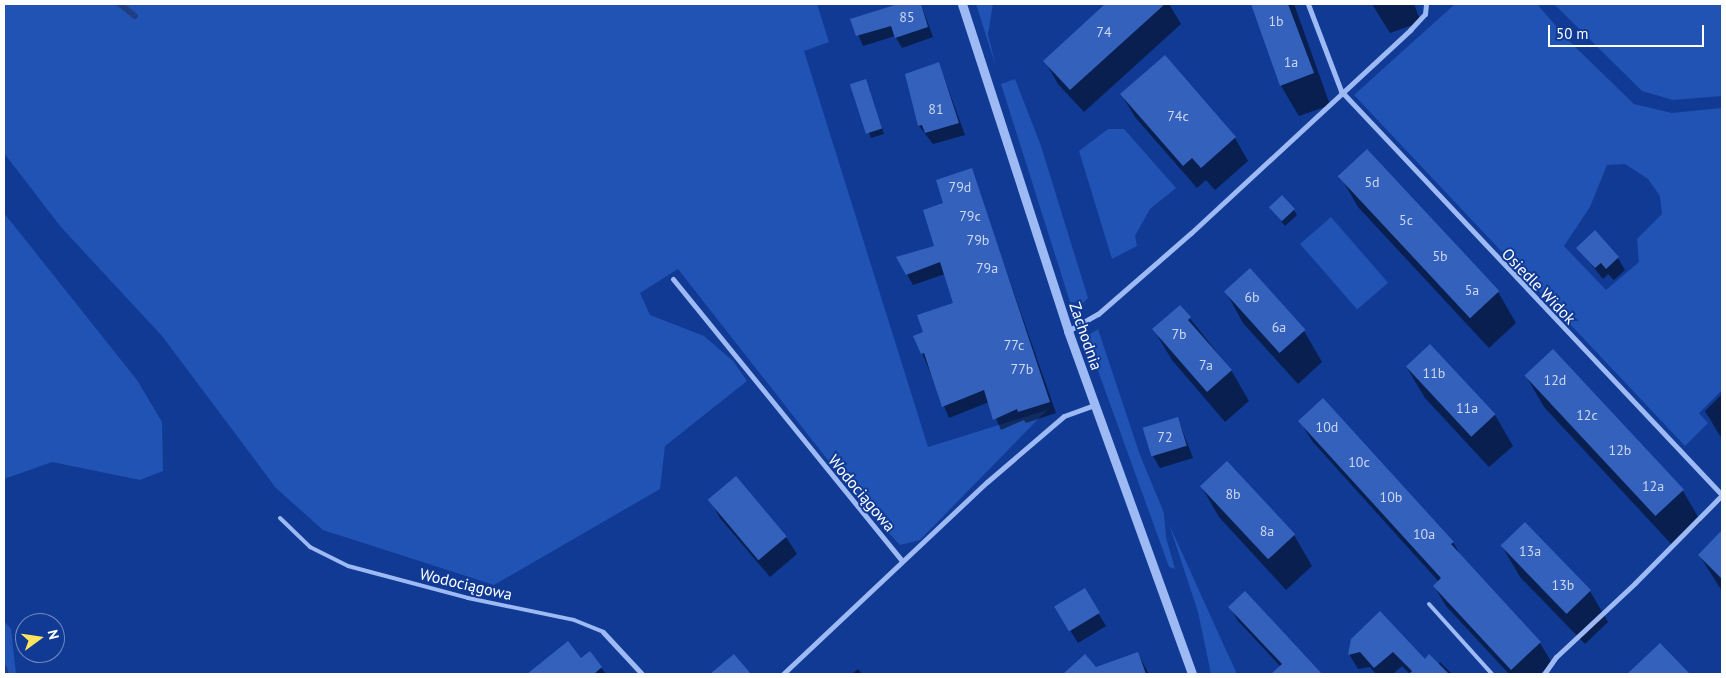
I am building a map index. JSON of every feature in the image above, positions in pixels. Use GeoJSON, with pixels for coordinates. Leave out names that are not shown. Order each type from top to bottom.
{"type":"FeatureCollection","features":[{"type":"Feature","properties":{"kind":"street","name":"Zachodnia"},"geometry":{"type":"LineString","coordinates":[[962,4],[1068,331],[1192,674]]}},
{"type":"Feature","properties":{"kind":"street","name":"Osiedle Widok"},"geometry":{"type":"LineString","coordinates":[[1308,4],[1341,91],[1722,495],[1635,583],[1556,657],[1544,674]]}},
{"type":"Feature","properties":{"kind":"street"},"geometry":{"type":"LineString","coordinates":[[1068,331],[1096,315],[1152,268],[1341,91],[1410,30],[1425,14],[1426,4]]}},
{"type":"Feature","properties":{"kind":"street","name":"Wodociągowa"},"geometry":{"type":"LineString","coordinates":[[673,279],[901,560]]}},
{"type":"Feature","properties":{"kind":"street"},"geometry":{"type":"LineString","coordinates":[[783,674],[901,560],[1064,416],[1094,405]]}},
{"type":"Feature","properties":{"kind":"street","name":"Wodociągowa"},"geometry":{"type":"LineString","coordinates":[[603,632],[642,674]]}},
{"type":"Feature","properties":{"kind":"lane","name":"Wodociągowa"},"geometry":{"type":"LineString","coordinates":[[280,518],[310,547],[348,566],[468,598],[574,620],[603,632]]}},
{"type":"Feature","properties":{"kind":"lane"},"geometry":{"type":"LineString","coordinates":[[1429,604],[1492,674]]}},
{"type":"Feature","properties":{"kind":"shaded area"},"geometry":{"type":"Polygon","coordinates":[[[4,4],[817,4],[829,42],[804,51],[928,447],[1047,410],[920,540],[900,545],[867,510],[678,269],[640,293],[650,315],[704,336],[733,361],[747,381],[665,446],[660,489],[494,585],[323,530],[276,488],[162,336],[60,226],[4,153],[4,4]]]}},
{"type":"Feature","properties":{"kind":"shaded area"},"geometry":{"type":"Polygon","coordinates":[[[976,4],[993,4],[988,34],[996,67],[976,4]]]}},
{"type":"Feature","properties":{"kind":"shaded area"},"geometry":{"type":"Polygon","coordinates":[[[1455,4],[1537,4],[1569,41],[1634,104],[1672,113],[1722,108],[1722,390],[1699,413],[1708,423],[1685,446],[1354,95],[1455,4]],[[1625,164],[1607,165],[1590,207],[1564,246],[1606,290],[1639,262],[1637,239],[1662,214],[1660,196],[1648,179],[1625,164]]]}},
{"type":"Feature","properties":{"kind":"shaded area"},"geometry":{"type":"Polygon","coordinates":[[[1554,4],[1722,4],[1722,96],[1673,100],[1642,91],[1554,4]]]}},
{"type":"Feature","properties":{"kind":"shaded area"},"geometry":{"type":"Polygon","coordinates":[[[1015,79],[1041,146],[1088,298],[1083,303],[1070,302],[1001,84],[1015,79]]]}},
{"type":"Feature","properties":{"kind":"shaded area"},"geometry":{"type":"Polygon","coordinates":[[[1108,129],[1124,129],[1176,188],[1150,209],[1135,236],[1137,246],[1112,259],[1079,151],[1108,129]]]}},
{"type":"Feature","properties":{"kind":"shaded area"},"geometry":{"type":"Polygon","coordinates":[[[4,213],[137,380],[162,422],[163,471],[140,480],[52,462],[4,479],[4,213]]]}},
{"type":"Feature","properties":{"kind":"shaded area"},"geometry":{"type":"Polygon","coordinates":[[[1331,217],[1388,283],[1357,310],[1300,244],[1331,217]]]}},
{"type":"Feature","properties":{"kind":"shaded area"},"geometry":{"type":"Polygon","coordinates":[[[1098,329],[1140,455],[1164,513],[1166,537],[1175,569],[1169,567],[1088,343],[1090,334],[1098,329]]]}},
{"type":"Feature","properties":{"kind":"shaded area"},"geometry":{"type":"Polygon","coordinates":[[[1169,524],[1237,674],[1211,674],[1198,612],[1169,524]]]}},
{"type":"Feature","properties":{"kind":"shaded area"},"geometry":{"type":"Polygon","coordinates":[[[4,621],[11,629],[16,674],[4,674],[4,621]]]}},
{"type":"Feature","properties":{"kind":"building"},"geometry":{"type":"Polygon","coordinates":[[[898,4],[921,4],[928,27],[895,38],[891,26],[856,36],[850,19],[898,4]]]}},
{"type":"Feature","properties":{"kind":"building"},"geometry":{"type":"Polygon","coordinates":[[[1105,4],[1165,4],[1070,90],[1043,61],[1105,4]]]}},
{"type":"Feature","properties":{"kind":"building"},"geometry":{"type":"Polygon","coordinates":[[[1251,4],[1288,4],[1314,73],[1280,86],[1251,4]]]}},
{"type":"Feature","properties":{"kind":"building"},"geometry":{"type":"Polygon","coordinates":[[[1165,55],[1236,137],[1201,168],[1192,158],[1183,166],[1120,94],[1165,55]]]}},
{"type":"Feature","properties":{"kind":"building"},"geometry":{"type":"Polygon","coordinates":[[[939,62],[959,123],[925,133],[922,125],[918,126],[905,74],[939,62]]]}},
{"type":"Feature","properties":{"kind":"building"},"geometry":{"type":"Polygon","coordinates":[[[866,79],[882,128],[866,134],[850,84],[866,79]]]}},
{"type":"Feature","properties":{"kind":"building"},"geometry":{"type":"Polygon","coordinates":[[[1367,149],[1499,291],[1470,318],[1338,176],[1367,149]]]}},
{"type":"Feature","properties":{"kind":"building"},"geometry":{"type":"Polygon","coordinates":[[[972,168],[1050,402],[1018,412],[1017,409],[993,420],[984,390],[942,407],[924,353],[921,354],[913,336],[923,332],[917,315],[953,303],[940,262],[906,275],[896,257],[934,246],[923,210],[943,203],[936,180],[972,168]]]}},
{"type":"Feature","properties":{"kind":"building"},"geometry":{"type":"Polygon","coordinates":[[[1282,195],[1295,209],[1282,221],[1269,207],[1282,195]]]}},
{"type":"Feature","properties":{"kind":"building"},"geometry":{"type":"Polygon","coordinates":[[[1595,230],[1619,257],[1606,269],[1601,263],[1595,268],[1576,248],[1595,230]]]}},
{"type":"Feature","properties":{"kind":"building"},"geometry":{"type":"Polygon","coordinates":[[[1250,268],[1306,330],[1280,353],[1224,291],[1250,268]]]}},
{"type":"Feature","properties":{"kind":"building"},"geometry":{"type":"Polygon","coordinates":[[[1180,305],[1191,317],[1188,320],[1232,370],[1207,392],[1152,329],[1180,305]]]}},
{"type":"Feature","properties":{"kind":"building"},"geometry":{"type":"Polygon","coordinates":[[[1430,344],[1495,414],[1471,437],[1406,367],[1430,344]]]}},
{"type":"Feature","properties":{"kind":"building"},"geometry":{"type":"Polygon","coordinates":[[[1553,349],[1684,489],[1655,516],[1524,376],[1553,349]]]}},
{"type":"Feature","properties":{"kind":"building"},"geometry":{"type":"Polygon","coordinates":[[[1323,398],[1454,542],[1451,544],[1541,642],[1511,670],[1433,586],[1441,578],[1298,421],[1323,398]]]}},
{"type":"Feature","properties":{"kind":"building"},"geometry":{"type":"Polygon","coordinates":[[[1178,417],[1187,446],[1151,457],[1143,428],[1178,417]]]}},
{"type":"Feature","properties":{"kind":"building"},"geometry":{"type":"Polygon","coordinates":[[[1227,461],[1295,534],[1268,559],[1200,486],[1227,461]]]}},
{"type":"Feature","properties":{"kind":"building"},"geometry":{"type":"Polygon","coordinates":[[[736,476],[787,537],[758,560],[708,500],[736,476]]]}},
{"type":"Feature","properties":{"kind":"building"},"geometry":{"type":"Polygon","coordinates":[[[1525,522],[1591,590],[1567,614],[1501,546],[1525,522]]]}},
{"type":"Feature","properties":{"kind":"building"},"geometry":{"type":"Polygon","coordinates":[[[1722,530],[1722,579],[1698,555],[1722,530]]]}},
{"type":"Feature","properties":{"kind":"building"},"geometry":{"type":"Polygon","coordinates":[[[1085,588],[1100,613],[1069,631],[1054,607],[1085,588]]]}},
{"type":"Feature","properties":{"kind":"building"},"geometry":{"type":"Polygon","coordinates":[[[1245,591],[1322,674],[1271,674],[1282,664],[1228,607],[1245,591]]]}},
{"type":"Feature","properties":{"kind":"building"},"geometry":{"type":"Polygon","coordinates":[[[1380,611],[1425,659],[1429,654],[1449,674],[1409,674],[1412,671],[1393,652],[1374,668],[1360,652],[1348,655],[1351,639],[1380,611]]]}},
{"type":"Feature","properties":{"kind":"building"},"geometry":{"type":"Polygon","coordinates":[[[568,641],[581,658],[590,651],[602,667],[594,674],[527,674],[568,641]]]}},
{"type":"Feature","properties":{"kind":"building"},"geometry":{"type":"Polygon","coordinates":[[[1660,643],[1690,674],[1627,674],[1660,643]]]}},
{"type":"Feature","properties":{"kind":"building"},"geometry":{"type":"Polygon","coordinates":[[[1138,652],[1146,674],[1063,674],[1085,654],[1096,667],[1138,652]]]}},
{"type":"Feature","properties":{"kind":"building"},"geometry":{"type":"Polygon","coordinates":[[[734,654],[751,674],[710,674],[734,654]]]}},
{"type":"Feature","properties":{"kind":"waterway"},"geometry":{"type":"LineString","coordinates":[[120,4],[135,16]]}},
{"type":"Feature","properties":{"kind":"waterway"},"geometry":{"type":"LineString","coordinates":[[4,668],[6,674]]}}]}
